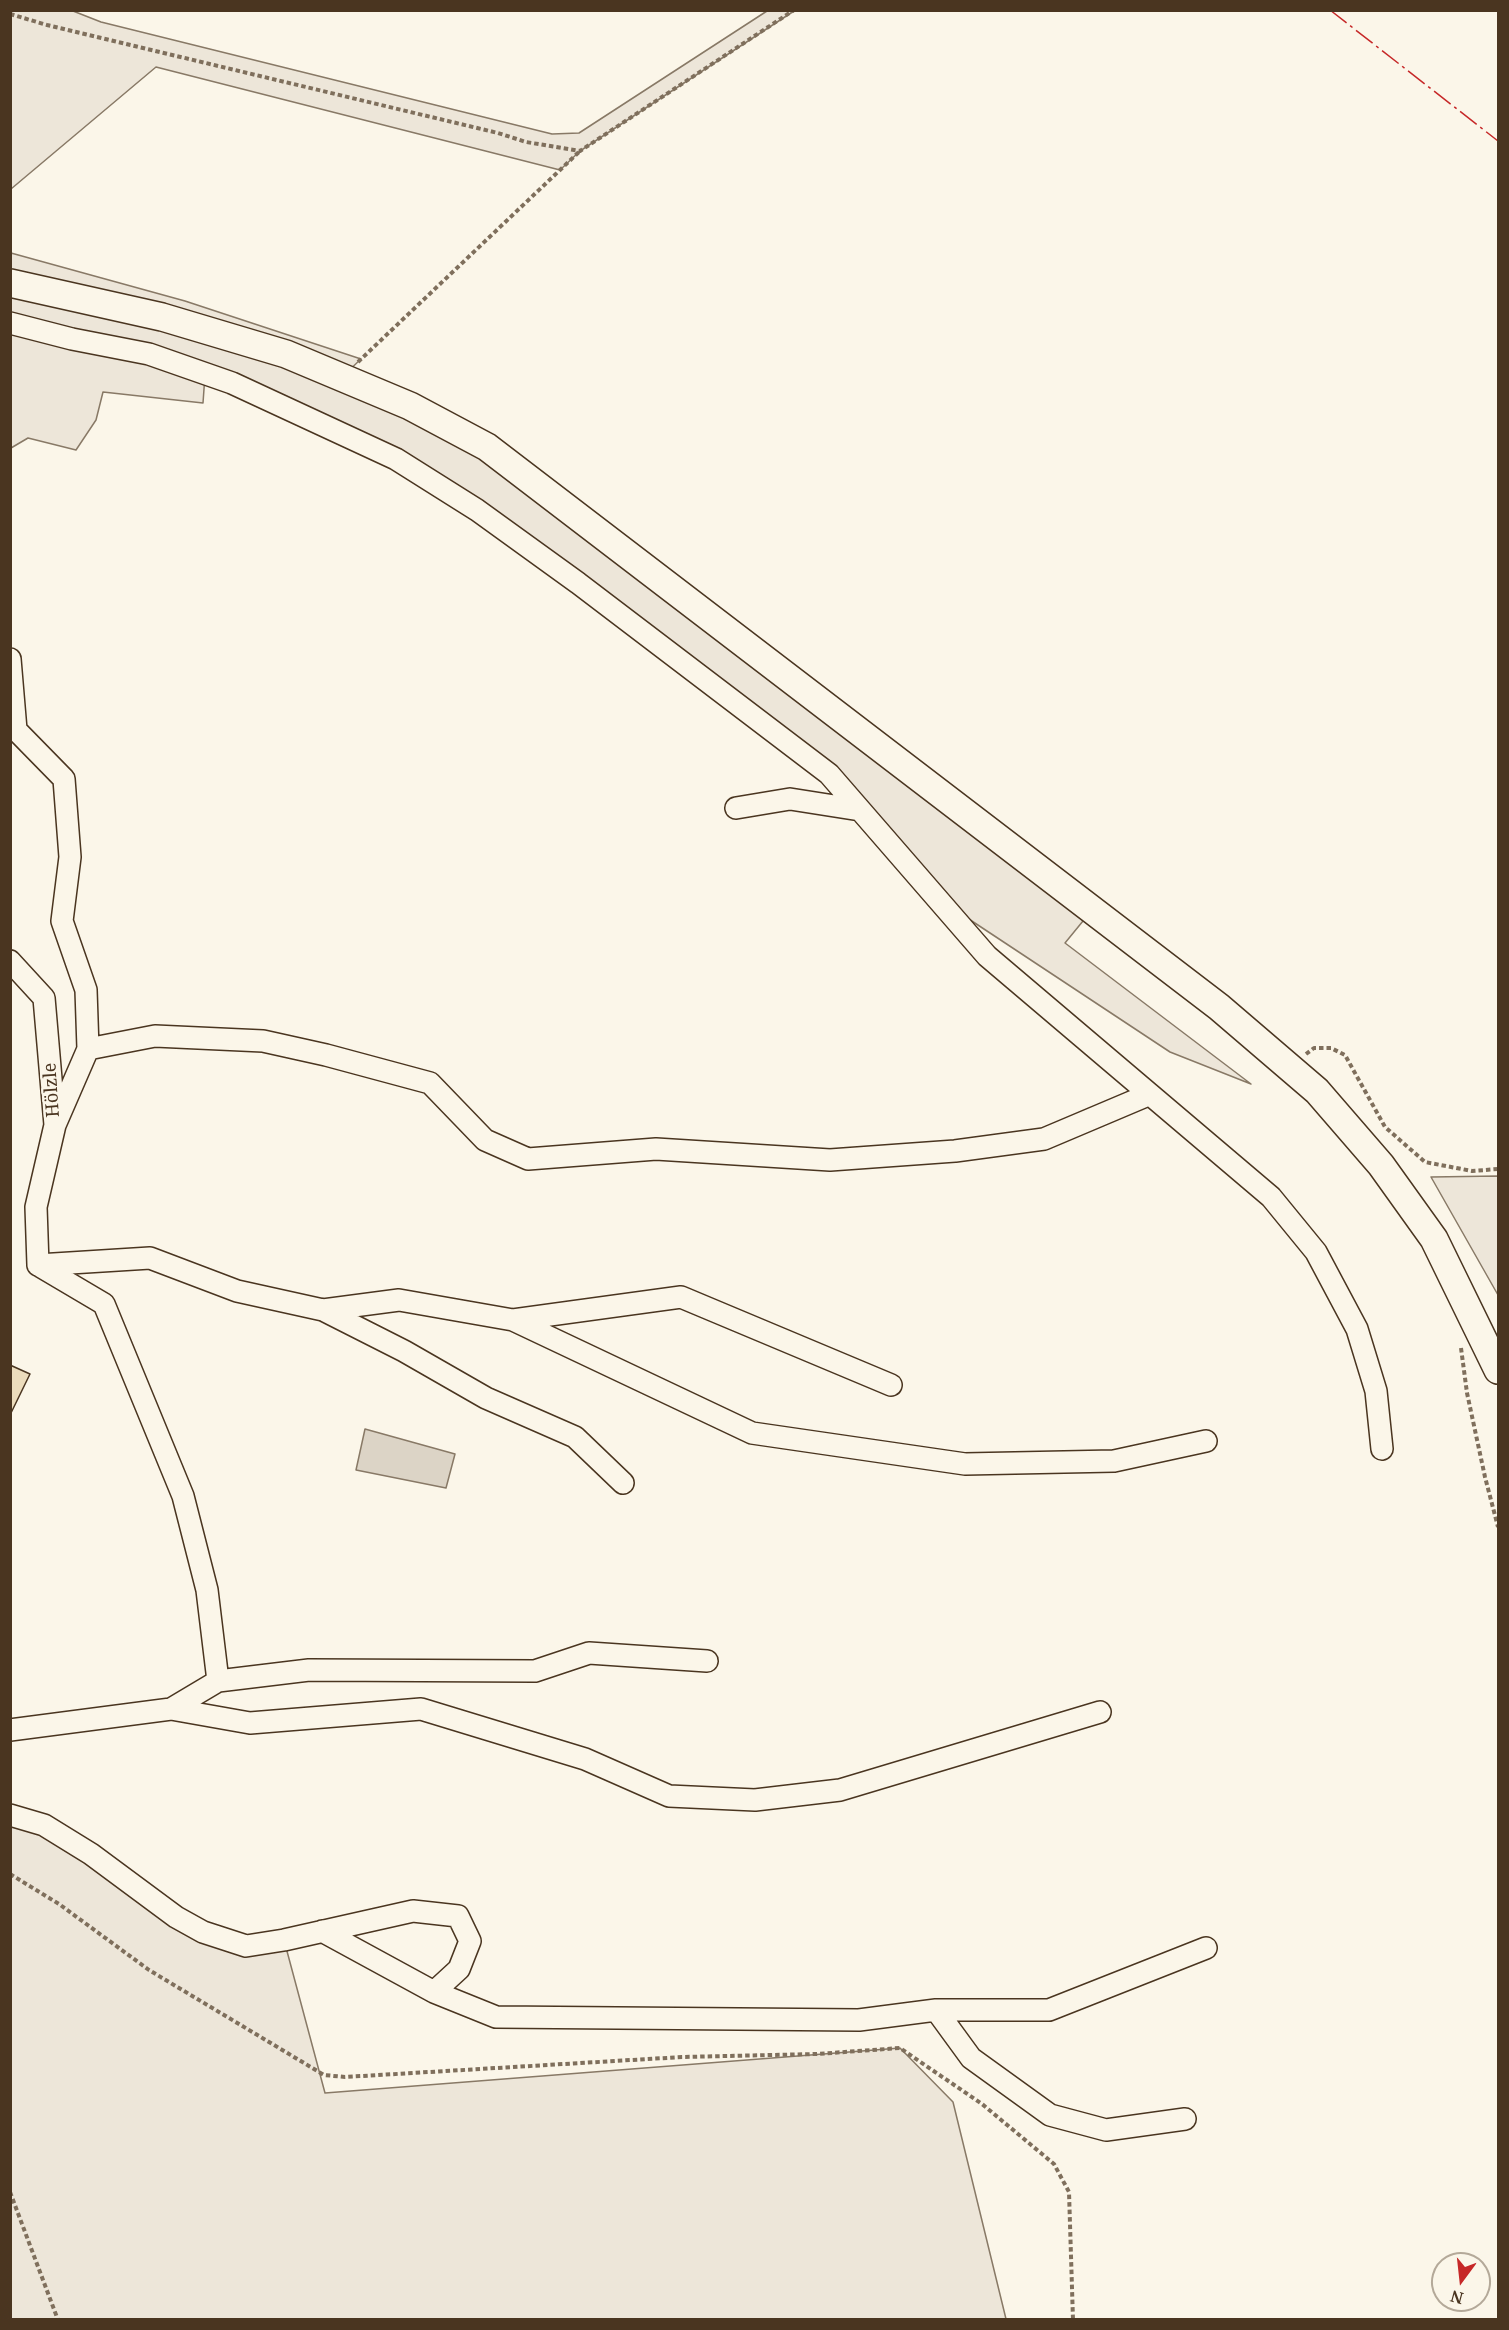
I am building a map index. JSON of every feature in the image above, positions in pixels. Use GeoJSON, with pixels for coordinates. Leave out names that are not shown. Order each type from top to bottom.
{"type":"FeatureCollection","features":[{"type":"Feature","properties":{"kind":"main road"},"geometry":{"type":"LineString","coordinates":[[10,283],[162,317],[286,354],[410,406],[487,447],[1210,1000],[1317,1091],[1381,1165],[1434,1239],[1498,1370]]}},
{"type":"Feature","properties":{"kind":"street"},"geometry":{"type":"LineString","coordinates":[[10,323],[72,339],[149,354],[232,383],[396,459],[477,510],[578,583],[829,774],[987,956],[1148,1095],[1271,1197],[1316,1252],[1357,1329],[1376,1391],[1382,1449]]}},
{"type":"Feature","properties":{"kind":"street"},"geometry":{"type":"LineString","coordinates":[[10,659],[16,730],[64,779],[70,856],[62,921],[86,990],[88,1048],[55,1125]]}},
{"type":"Feature","properties":{"kind":"street"},"geometry":{"type":"LineString","coordinates":[[736,808],[790,799],[860,810]]}},
{"type":"Feature","properties":{"kind":"street","name":"Hölzle"},"geometry":{"type":"LineString","coordinates":[[10,961],[44,998],[55,1125],[36,1207],[38,1265]]}},
{"type":"Feature","properties":{"kind":"street"},"geometry":{"type":"LineString","coordinates":[[88,1048],[155,1036],[263,1041],[326,1055],[430,1083],[485,1140],[528,1159],[656,1149],[830,1160],[955,1151],[1044,1139],[1148,1095]]}},
{"type":"Feature","properties":{"kind":"street"},"geometry":{"type":"LineString","coordinates":[[38,1265],[150,1258],[237,1291],[323,1310],[404,1351],[486,1398],[575,1437],[623,1483]]}},
{"type":"Feature","properties":{"kind":"street"},"geometry":{"type":"LineString","coordinates":[[38,1265],[104,1304],[183,1496],[207,1590],[218,1682]]}},
{"type":"Feature","properties":{"kind":"street"},"geometry":{"type":"LineString","coordinates":[[513,1320],[681,1297],[891,1385]]}},
{"type":"Feature","properties":{"kind":"street"},"geometry":{"type":"LineString","coordinates":[[323,1310],[399,1300],[513,1320],[752,1433],[965,1464],[1114,1461],[1206,1441]]}},
{"type":"Feature","properties":{"kind":"street"},"geometry":{"type":"LineString","coordinates":[[171,1709],[218,1682],[309,1670],[535,1671],[589,1653],[707,1661]]}},
{"type":"Feature","properties":{"kind":"street"},"geometry":{"type":"LineString","coordinates":[[10,1730],[171,1709],[250,1723],[421,1709],[585,1759],[669,1796],[755,1800],[840,1790],[1100,1712]]}},
{"type":"Feature","properties":{"kind":"street"},"geometry":{"type":"LineString","coordinates":[[10,1815],[44,1825],[91,1854],[176,1917],[203,1932],[246,1946],[413,1911],[459,1916],[470,1941],[459,1969],[434,1992]]}},
{"type":"Feature","properties":{"kind":"street"},"geometry":{"type":"LineString","coordinates":[[322,1931],[434,1992],[496,2017],[859,2020],[936,2010],[1049,2010],[1206,1948]]}},
{"type":"Feature","properties":{"kind":"street"},"geometry":{"type":"LineString","coordinates":[[936,2010],[971,2058],[1050,2115],[1106,2130],[1185,2119]]}},
{"type":"Feature","properties":{"kind":"path"},"geometry":{"type":"LineString","coordinates":[[343,377],[580,151],[794,10]]}},
{"type":"Feature","properties":{"kind":"path"},"geometry":{"type":"LineString","coordinates":[[10,14],[58,28],[498,133],[526,142],[580,151]]}},
{"type":"Feature","properties":{"kind":"path"},"geometry":{"type":"LineString","coordinates":[[1288,1066],[1314,1048],[1331,1048],[1345,1054],[1385,1127],[1425,1162],[1472,1171],[1498,1169]]}},
{"type":"Feature","properties":{"kind":"path"},"geometry":{"type":"LineString","coordinates":[[1461,1344],[1467,1393],[1498,1527]]}},
{"type":"Feature","properties":{"kind":"path"},"geometry":{"type":"LineString","coordinates":[[982,2104],[1054,2164],[1069,2192],[1073,2319]]}},
{"type":"Feature","properties":{"kind":"path"},"geometry":{"type":"LineString","coordinates":[[10,2192],[58,2319]]}},
{"type":"Feature","properties":{"kind":"shaded area"},"geometry":{"type":"Polygon","coordinates":[[[11,10],[73,11],[101,22],[552,134],[579,133],[767,11],[794,11],[580,151],[560,170],[156,67],[11,189],[11,10]]]}},
{"type":"Feature","properties":{"kind":"shaded area"},"geometry":{"type":"Polygon","coordinates":[[[11,253],[185,301],[361,359],[343,376],[410,406],[1092,910],[1065,943],[1251,1084],[1170,1052],[931,894],[860,810],[477,510],[205,375],[203,403],[103,392],[96,420],[76,450],[28,438],[11,448],[11,253]]]}},
{"type":"Feature","properties":{"kind":"shaded area"},"geometry":{"type":"Polygon","coordinates":[[[1498,1176],[1498,1295],[1431,1177],[1498,1176]]]}},
{"type":"Feature","properties":{"kind":"shaded area"},"geometry":{"type":"Polygon","coordinates":[[[365,1429],[455,1454],[446,1488],[356,1470],[365,1429]]]}},
{"type":"Feature","properties":{"kind":"shaded area"},"geometry":{"type":"Polygon","coordinates":[[[11,1821],[44,1825],[203,1932],[284,1940],[325,2093],[900,2048],[953,2102],[1006,2319],[11,2320],[11,1821]]]}},
{"type":"Feature","properties":{"kind":"building"},"geometry":{"type":"Polygon","coordinates":[[[10,1365],[30,1374],[10,1415],[10,1365]]]}},
{"type":"Feature","properties":{"kind":"power"},"geometry":{"type":"LineString","coordinates":[[1330,10],[1498,141]]}}]}
